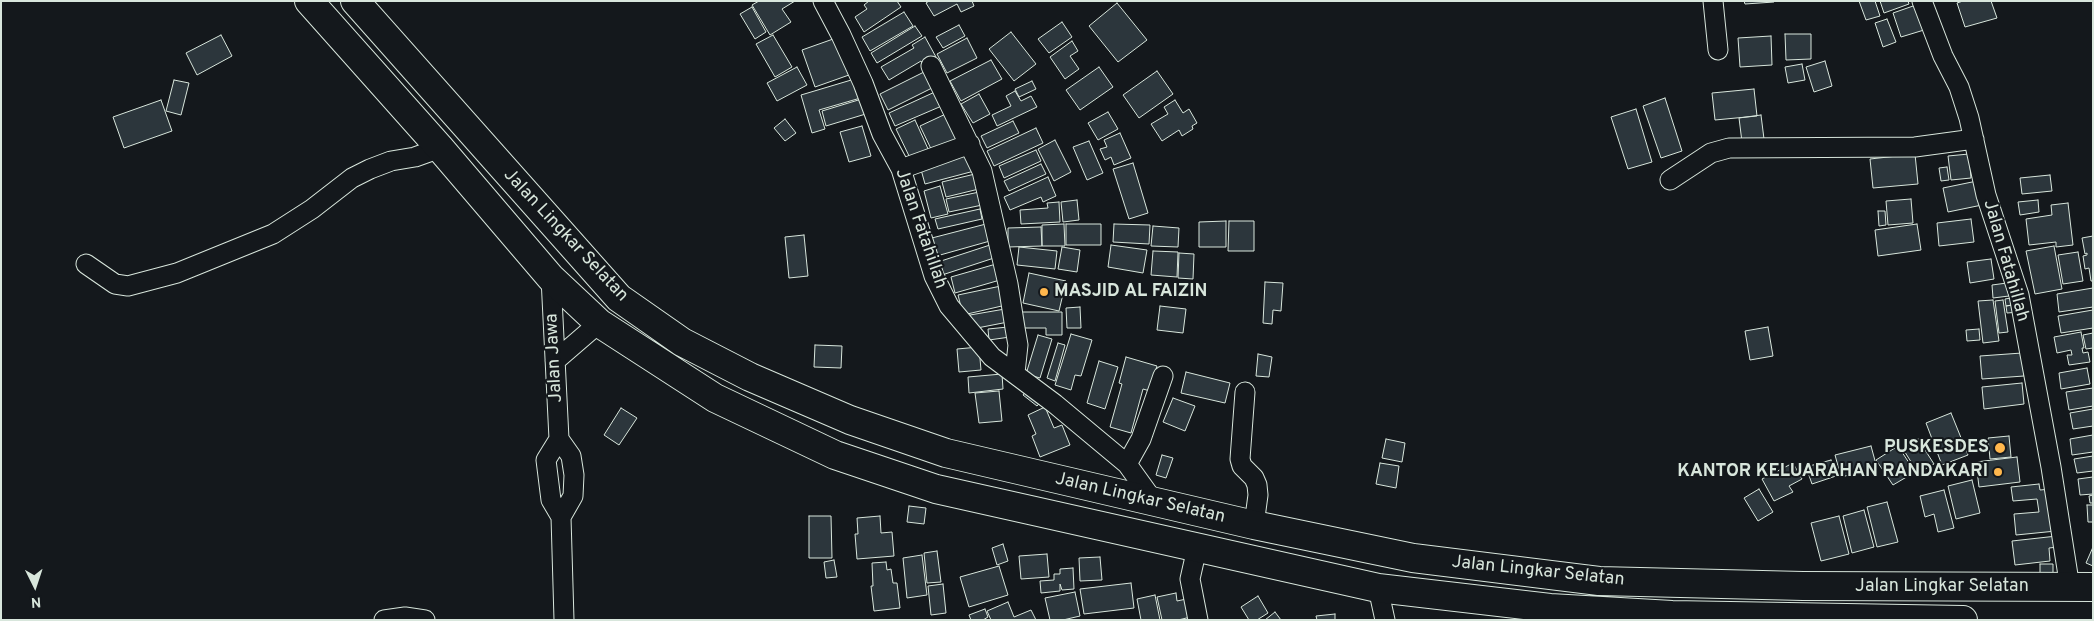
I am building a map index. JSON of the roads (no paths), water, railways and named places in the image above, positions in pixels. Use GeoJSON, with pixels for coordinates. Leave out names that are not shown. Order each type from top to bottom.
{"type":"FeatureCollection","features":[{"type":"Feature","properties":{"kind":"highway","name":"Jalan Lingkar Selatan"},"geometry":{"type":"LineString","coordinates":[[309,1],[440,148],[551,278],[599,323],[715,398],[835,455],[936,489],[1378,588],[1550,608],[1672,616],[1963,620]]}},
{"type":"Feature","properties":{"kind":"highway","name":"Jalan Lingkar Selatan"},"geometry":{"type":"LineString","coordinates":[[354,1],[619,298],[682,342],[750,377],[832,412],[946,453],[1155,503],[1413,558],[1599,581],[1803,586],[2082,587]]}},
{"type":"Feature","properties":{"kind":"highway"},"geometry":{"type":"LineString","coordinates":[[670,370],[682,342]]}},
{"type":"Feature","properties":{"kind":"highway"},"geometry":{"type":"LineString","coordinates":[[1803,586],[1804,617]]}},
{"type":"Feature","properties":{"kind":"street","name":"Jalan Fatahillah"},"geometry":{"type":"LineString","coordinates":[[823,1],[863,83],[882,134],[901,169],[923,244],[940,291],[949,306],[988,352],[1127,464],[1155,503]]}},
{"type":"Feature","properties":{"kind":"street"},"geometry":{"type":"LineString","coordinates":[[1713,1],[1718,50]]}},
{"type":"Feature","properties":{"kind":"street","name":"Jalan Fatahillah"},"geometry":{"type":"LineString","coordinates":[[1922,1],[1943,56],[1959,87],[1969,118],[1986,195],[2019,295],[2051,467],[2082,587]]}},
{"type":"Feature","properties":{"kind":"street"},"geometry":{"type":"LineString","coordinates":[[931,66],[982,170],[1008,284],[1018,345],[1015,373]]}},
{"type":"Feature","properties":{"kind":"street"},"geometry":{"type":"LineString","coordinates":[[1670,180],[1711,153],[1729,148],[1915,147],[1974,139]]}},
{"type":"Feature","properties":{"kind":"street"},"geometry":{"type":"LineString","coordinates":[[901,169],[970,144]]}},
{"type":"Feature","properties":{"kind":"street"},"geometry":{"type":"LineString","coordinates":[[86,264],[115,284],[128,286],[177,273],[273,234],[312,209],[352,178],[370,169],[391,161],[414,157],[440,148]]}},
{"type":"Feature","properties":{"kind":"street","name":"Jalan Jawa"},"geometry":{"type":"LineString","coordinates":[[551,278],[559,439],[571,456],[574,475],[573,496],[561,517]]}},
{"type":"Feature","properties":{"kind":"street"},"geometry":{"type":"LineString","coordinates":[[555,361],[599,323]]}},
{"type":"Feature","properties":{"kind":"street"},"geometry":{"type":"LineString","coordinates":[[1127,464],[1140,439],[1163,376]]}},
{"type":"Feature","properties":{"kind":"street"},"geometry":{"type":"LineString","coordinates":[[1245,392],[1240,459],[1242,466],[1254,478],[1257,485],[1258,496],[1254,525]]}},
{"type":"Feature","properties":{"kind":"street"},"geometry":{"type":"LineString","coordinates":[[559,439],[546,460],[550,500],[561,517],[564,620]]}},
{"type":"Feature","properties":{"kind":"street"},"geometry":{"type":"LineString","coordinates":[[1197,548],[1190,579],[1198,620]]}},
{"type":"Feature","properties":{"kind":"street"},"geometry":{"type":"LineString","coordinates":[[1378,588],[1385,620]]}},
{"type":"Feature","properties":{"kind":"street"},"geometry":{"type":"LineString","coordinates":[[384,620],[405,617],[425,620]]}},
{"type":"Feature","properties":{"kind":"place","name":"MASJID AL FAIZIN"},"geometry":{"type":"Point","coordinates":[1044,292]}},
{"type":"Feature","properties":{"kind":"place","name":"PUSKESDES"},"geometry":{"type":"Point","coordinates":[2000,448]}},
{"type":"Feature","properties":{"kind":"place","name":"KANTOR KELUARAHAN RANDAKARI"},"geometry":{"type":"Point","coordinates":[1998,472]}}]}
